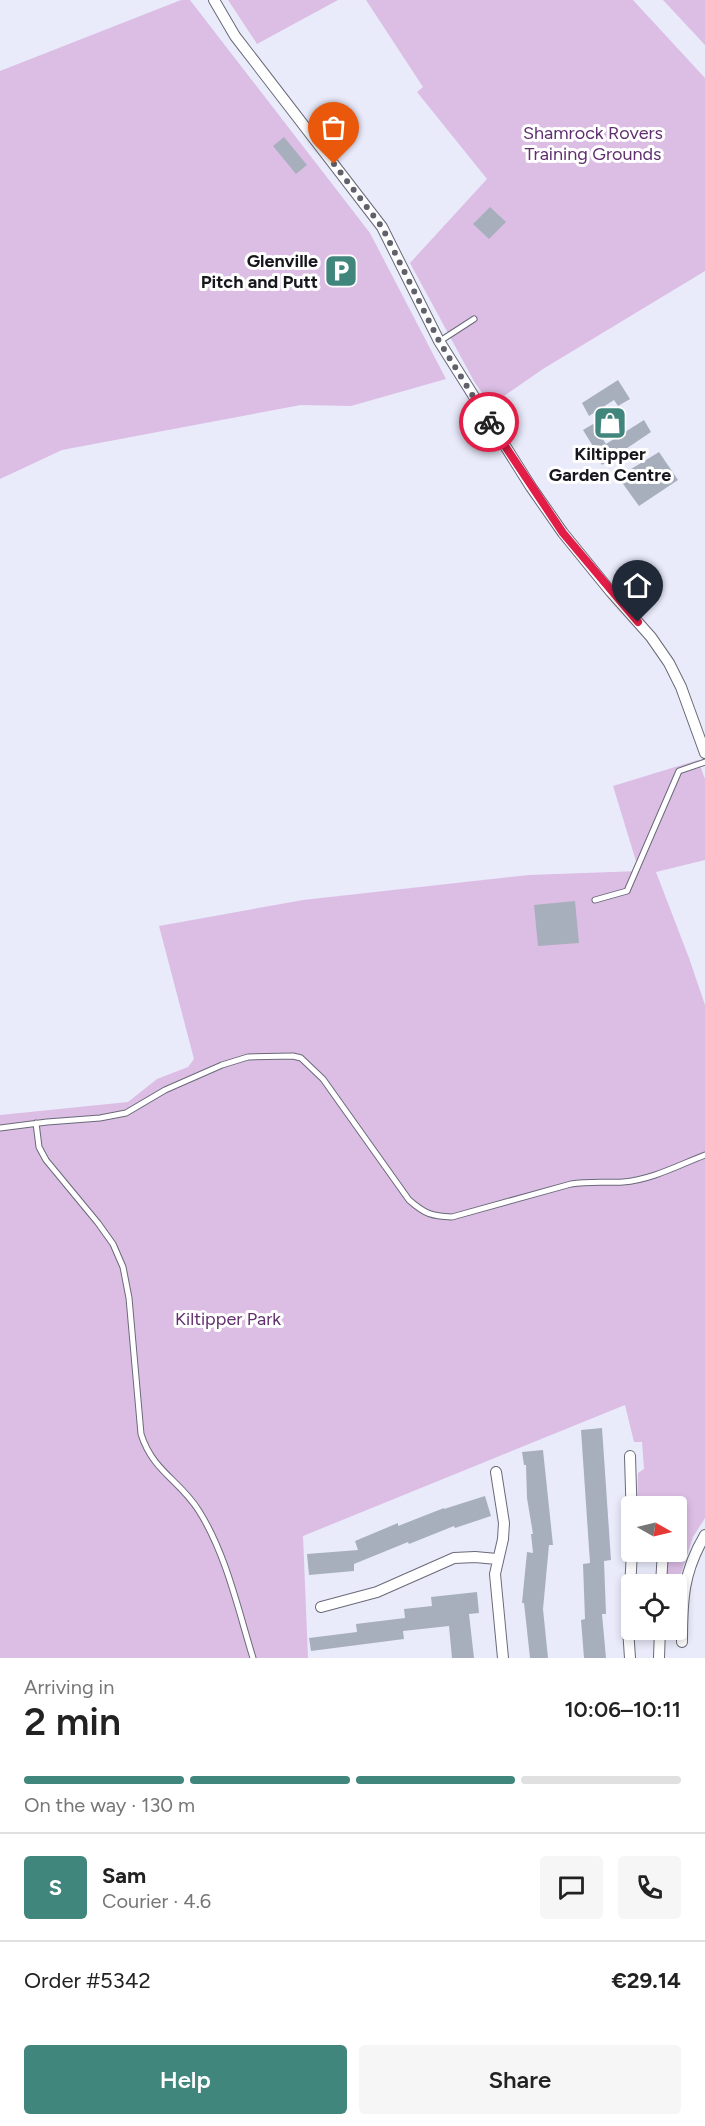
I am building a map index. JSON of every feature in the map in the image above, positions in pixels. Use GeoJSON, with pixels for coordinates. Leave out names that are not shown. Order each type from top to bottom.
{"type":"FeatureCollection","features":[{"type":"Feature","properties":{"kind":"street"},"geometry":{"type":"LineString","coordinates":[[214,0],[235,36],[289,103],[382,227],[439,341],[531,487],[563,533],[651,637],[669,663],[681,687],[705,753]]}},
{"type":"Feature","properties":{"kind":"street"},"geometry":{"type":"LineString","coordinates":[[630,1456],[631,1496]]}},
{"type":"Feature","properties":{"kind":"street"},"geometry":{"type":"LineString","coordinates":[[496,1472],[504,1523],[495,1574],[503,1658]]}},
{"type":"Feature","properties":{"kind":"street"},"geometry":{"type":"LineString","coordinates":[[687,1574],[705,1535]]}},
{"type":"Feature","properties":{"kind":"street"},"geometry":{"type":"LineString","coordinates":[[321,1607],[399,1584],[454,1558],[497,1559]]}},
{"type":"Feature","properties":{"kind":"street"},"geometry":{"type":"LineString","coordinates":[[630,1658],[628,1628],[631,1562]]}},
{"type":"Feature","properties":{"kind":"street"},"geometry":{"type":"LineString","coordinates":[[660,1640],[660,1658]]}},
{"type":"Feature","properties":{"kind":"lane"},"geometry":{"type":"LineString","coordinates":[[439,341],[474,319]]}},
{"type":"Feature","properties":{"kind":"lane"},"geometry":{"type":"LineString","coordinates":[[595,900],[627,891],[679,771],[705,762]]}},
{"type":"Feature","properties":{"kind":"lane"},"geometry":{"type":"LineString","coordinates":[[0,1128],[100,1118],[126,1113],[165,1090],[222,1065],[248,1057],[292,1056],[301,1058],[323,1079],[409,1200],[420,1210],[432,1216],[452,1217],[587,1181],[624,1182],[641,1179],[705,1155]]}},
{"type":"Feature","properties":{"kind":"lane"},"geometry":{"type":"LineString","coordinates":[[36,1123],[39,1147],[46,1160],[98,1223],[113,1244],[123,1267],[129,1298],[141,1434],[145,1447],[155,1463],[186,1493],[208,1525],[253,1658]]}},
{"type":"Feature","properties":{"kind":"green space"},"geometry":{"type":"Polygon","coordinates":[[[181,0],[190,0],[370,233],[446,379],[351,406],[301,405],[62,450],[0,479],[0,71],[181,0]]]}},
{"type":"Feature","properties":{"kind":"green space"},"geometry":{"type":"Polygon","coordinates":[[[228,0],[338,0],[257,44],[228,0]]]}},
{"type":"Feature","properties":{"kind":"green space","name":"Shamrock Rovers Training Grounds"},"geometry":{"type":"Polygon","coordinates":[[[366,0],[633,0],[705,78],[705,271],[543,369],[491,405],[475,383],[410,263],[487,179],[417,92],[423,87],[366,0]]]}},
{"type":"Feature","properties":{"kind":"green space"},"geometry":{"type":"Polygon","coordinates":[[[663,0],[705,0],[705,45],[663,0]]]}},
{"type":"Feature","properties":{"kind":"green space","name":"Kiltipper Park"},"geometry":{"type":"Polygon","coordinates":[[[698,760],[705,779],[705,860],[656,872],[705,1005],[705,1518],[693,1537],[687,1555],[687,1496],[637,1496],[638,1473],[644,1469],[642,1442],[634,1442],[625,1405],[303,1536],[308,1658],[0,1658],[0,1115],[128,1102],[157,1079],[188,1067],[194,1059],[159,926],[303,900],[529,875],[639,871],[613,786],[698,760]]]}},
{"type":"Feature","properties":{"kind":"green space","name":"Kiltipper Park"},"geometry":{"type":"Polygon","coordinates":[[[668,1562],[685,1562],[681,1574],[667,1574],[668,1562]]]}},
{"type":"Feature","properties":{"kind":"building"},"geometry":{"type":"Polygon","coordinates":[[[284,137],[307,165],[296,174],[273,146],[284,137]]]}},
{"type":"Feature","properties":{"kind":"building"},"geometry":{"type":"Polygon","coordinates":[[[490,207],[506,222],[489,239],[473,224],[490,207]]]}},
{"type":"Feature","properties":{"kind":"building"},"geometry":{"type":"Polygon","coordinates":[[[618,380],[630,399],[618,406],[614,400],[589,416],[582,403],[618,380]]]}},
{"type":"Feature","properties":{"kind":"building"},"geometry":{"type":"Polygon","coordinates":[[[644,420],[651,432],[602,465],[583,430],[593,424],[606,444],[644,420]]]}},
{"type":"Feature","properties":{"kind":"building"},"geometry":{"type":"Polygon","coordinates":[[[659,452],[678,480],[639,506],[618,477],[659,452]]]}},
{"type":"Feature","properties":{"kind":"building"},"geometry":{"type":"Polygon","coordinates":[[[575,901],[579,943],[538,946],[534,905],[575,901]]]}},
{"type":"Feature","properties":{"kind":"building"},"geometry":{"type":"Polygon","coordinates":[[[602,1428],[611,1560],[604,1561],[606,1614],[602,1614],[606,1658],[584,1658],[581,1620],[585,1619],[583,1564],[590,1563],[581,1430],[602,1428]]]}},
{"type":"Feature","properties":{"kind":"building"},"geometry":{"type":"Polygon","coordinates":[[[543,1450],[553,1545],[549,1545],[543,1609],[548,1658],[530,1658],[524,1603],[522,1603],[527,1552],[533,1553],[531,1534],[533,1534],[527,1498],[526,1465],[524,1465],[522,1452],[543,1450]]]}},
{"type":"Feature","properties":{"kind":"building"},"geometry":{"type":"Polygon","coordinates":[[[485,1496],[491,1516],[455,1528],[454,1526],[409,1544],[408,1542],[354,1564],[354,1571],[309,1575],[307,1554],[358,1550],[355,1541],[398,1523],[398,1526],[444,1508],[485,1496]]]}},
{"type":"Feature","properties":{"kind":"building"},"geometry":{"type":"Polygon","coordinates":[[[477,1592],[479,1613],[469,1614],[474,1658],[452,1658],[449,1626],[403,1631],[404,1639],[311,1651],[309,1638],[357,1632],[356,1624],[405,1618],[404,1609],[432,1606],[431,1597],[477,1592]]]}},
{"type":"Feature","properties":{"kind":"way so far"},"geometry":{"type":"LineString","coordinates":[[334,164],[382,227],[439,341],[489,422]]}},
{"type":"Feature","properties":{"kind":"place","name":"Glenville Pitch and Putt"},"geometry":{"type":"Point","coordinates":[341,271]}},
{"type":"Feature","properties":{"kind":"place","name":"Kiltipper Garden Centre"},"geometry":{"type":"Point","coordinates":[610,423]}},
{"type":"Feature","properties":{"kind":"route"},"geometry":{"type":"LineString","coordinates":[[489,422],[563,533],[638,622]]}}]}
